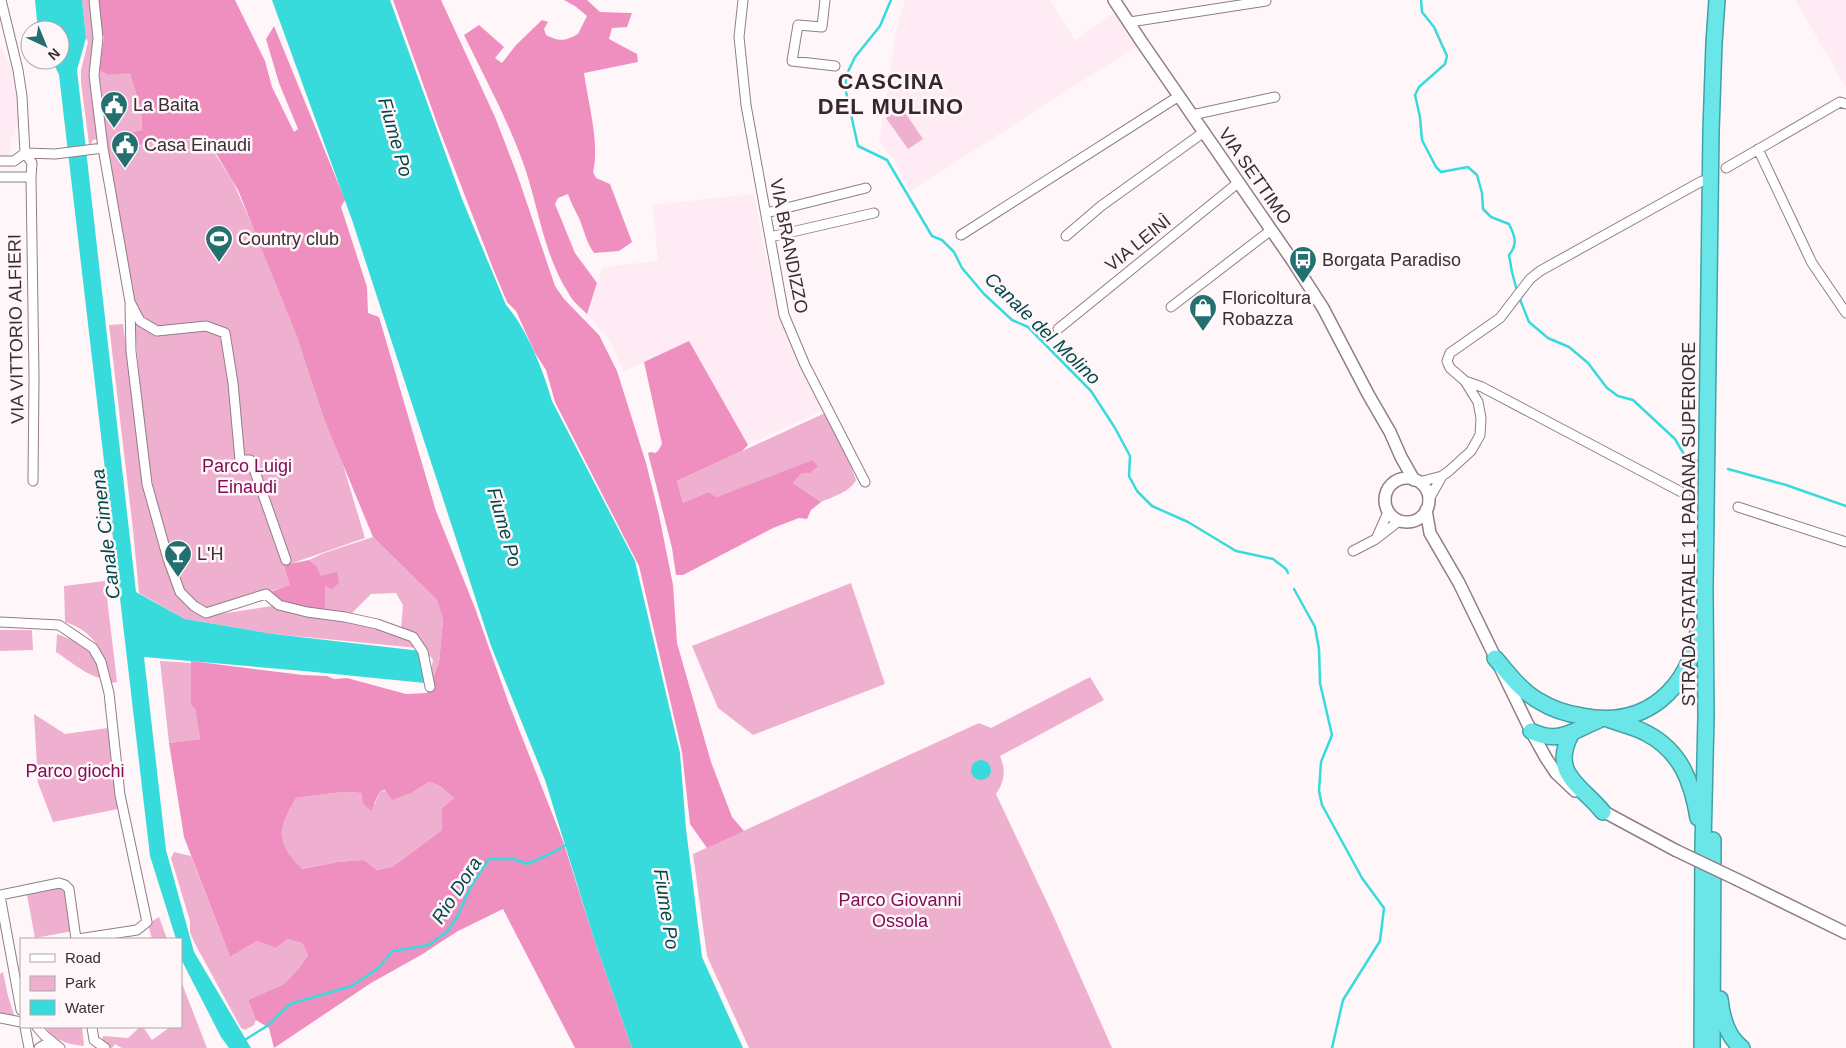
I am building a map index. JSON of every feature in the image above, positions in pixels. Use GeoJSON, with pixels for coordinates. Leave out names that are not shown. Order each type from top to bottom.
{"type":"FeatureCollection","features":[{"type":"Feature","properties":{"kind":"highway","name":"STRADA STATALE 11 PADANA SUPERIORE"},"geometry":{"type":"LineString","coordinates":[[1702,1048],[1711,131],[1714,43],[1718,0]]}},
{"type":"Feature","properties":{"kind":"highway","name":"STRADA STATALE 11 PADANA SUPERIORE"},"geometry":{"type":"LineString","coordinates":[[1712,1048],[1720,130],[1726,0]]}},
{"type":"Feature","properties":{"kind":"highway"},"geometry":{"type":"LineString","coordinates":[[1531,731],[1549,737],[1571,734],[1581,727],[1634,714],[1651,707],[1667,695],[1682,677],[1692,659],[1705,590]]}},
{"type":"Feature","properties":{"kind":"highway"},"geometry":{"type":"LineString","coordinates":[[1495,658],[1519,686],[1538,701],[1566,714],[1604,720],[1644,732],[1659,740],[1675,755],[1685,771],[1696,808],[1703,845]]}},
{"type":"Feature","properties":{"kind":"highway"},"geometry":{"type":"LineString","coordinates":[[1571,734],[1564,752],[1566,770],[1571,780],[1602,812]]}},
{"type":"Feature","properties":{"kind":"highway"},"geometry":{"type":"LineString","coordinates":[[1713,936],[1721,1014],[1733,1041],[1742,1048]]}},
{"type":"Feature","properties":{"kind":"street","name":"VIA VITTORIO ALFIERI"},"geometry":{"type":"LineString","coordinates":[[1,0],[18,70],[22,96],[25,153],[32,163],[33,481]]}},
{"type":"Feature","properties":{"kind":"street"},"geometry":{"type":"LineString","coordinates":[[94,0],[98,38],[94,75],[103,148],[130,302],[132,351],[147,484],[168,559],[180,592],[194,606],[206,613],[266,594],[279,605],[307,612],[377,624],[412,637],[423,652],[430,687]]}},
{"type":"Feature","properties":{"kind":"street","name":"VIA BRANDIZZO"},"geometry":{"type":"LineString","coordinates":[[743,0],[739,37],[746,105],[784,315],[805,366],[865,482]]}},
{"type":"Feature","properties":{"kind":"street"},"geometry":{"type":"LineString","coordinates":[[825,0],[822,28],[798,25],[792,61],[835,66]]}},
{"type":"Feature","properties":{"kind":"street","name":"VIA SETTIMO"},"geometry":{"type":"LineString","coordinates":[[1114,0],[1323,308],[1390,432],[1400,457]]}},
{"type":"Feature","properties":{"kind":"street"},"geometry":{"type":"LineString","coordinates":[[1130,22],[1266,1]]}},
{"type":"Feature","properties":{"kind":"street","name":"VIA VITTORIO ALFIERI"},"geometry":{"type":"LineString","coordinates":[[0,19],[9,35]]}},
{"type":"Feature","properties":{"kind":"street"},"geometry":{"type":"LineString","coordinates":[[961,235],[1179,96]]}},
{"type":"Feature","properties":{"kind":"street"},"geometry":{"type":"LineString","coordinates":[[1192,115],[1275,97]]}},
{"type":"Feature","properties":{"kind":"street"},"geometry":{"type":"LineString","coordinates":[[1726,168],[1840,102],[1846,104]]}},
{"type":"Feature","properties":{"kind":"street"},"geometry":{"type":"LineString","coordinates":[[1066,236],[1101,206],[1204,132]]}},
{"type":"Feature","properties":{"kind":"street"},"geometry":{"type":"LineString","coordinates":[[0,161],[14,161],[25,153],[62,153],[103,148]]}},
{"type":"Feature","properties":{"kind":"street"},"geometry":{"type":"LineString","coordinates":[[1758,149],[1812,263],[1846,313]]}},
{"type":"Feature","properties":{"kind":"street"},"geometry":{"type":"LineString","coordinates":[[0,177],[31,176]]}},
{"type":"Feature","properties":{"kind":"street"},"geometry":{"type":"LineString","coordinates":[[1353,551],[1405,521],[1422,515],[1442,476],[1471,451],[1480,435],[1481,418],[1476,399],[1465,381],[1450,368],[1447,361],[1450,353],[1500,318],[1521,289],[1540,272],[1702,181]]}},
{"type":"Feature","properties":{"kind":"street","name":"VIA LEINÌ"},"geometry":{"type":"LineString","coordinates":[[1058,329],[1239,182]]}},
{"type":"Feature","properties":{"kind":"street"},"geometry":{"type":"LineString","coordinates":[[766,213],[866,188]]}},
{"type":"Feature","properties":{"kind":"street"},"geometry":{"type":"LineString","coordinates":[[770,237],[874,213]]}},
{"type":"Feature","properties":{"kind":"street"},"geometry":{"type":"LineString","coordinates":[[1171,308],[1271,230]]}},
{"type":"Feature","properties":{"kind":"street"},"geometry":{"type":"LineString","coordinates":[[130,302],[140,321],[157,331],[206,326],[225,333],[233,383],[240,460],[250,460],[254,466],[286,560]]}},
{"type":"Feature","properties":{"kind":"street"},"geometry":{"type":"LineString","coordinates":[[1465,381],[1486,389],[1685,494]]}},
{"type":"Feature","properties":{"kind":"street"},"geometry":{"type":"LineString","coordinates":[[1476,399],[1477,394],[1481,390],[1486,389]]}},
{"type":"Feature","properties":{"kind":"street"},"geometry":{"type":"LineString","coordinates":[[1399,480],[1400,457]]}},
{"type":"Feature","properties":{"kind":"street"},"geometry":{"type":"LineString","coordinates":[[1400,457],[1416,481],[1424,487],[1430,533],[1459,583],[1531,731],[1556,772],[1580,796],[1602,812],[1675,850],[1846,933]]}},
{"type":"Feature","properties":{"kind":"street"},"geometry":{"type":"LineString","coordinates":[[1376,539],[1388,512],[1385,500],[1386,493],[1394,483],[1399,480],[1416,481],[1442,476]]}},
{"type":"Feature","properties":{"kind":"street"},"geometry":{"type":"LineString","coordinates":[[1738,507],[1846,542]]}},
{"type":"Feature","properties":{"kind":"street"},"geometry":{"type":"LineString","coordinates":[[1388,512],[1430,533]]}},
{"type":"Feature","properties":{"kind":"street"},"geometry":{"type":"LineString","coordinates":[[0,622],[59,626],[92,648],[101,662],[109,693],[120,795],[147,922],[137,930],[84,938]]}},
{"type":"Feature","properties":{"kind":"street"},"geometry":{"type":"LineString","coordinates":[[20,1000],[0,895],[59,883],[65,885],[69,890],[77,938]]}},
{"type":"Feature","properties":{"kind":"street"},"geometry":{"type":"LineString","coordinates":[[0,1018],[20,1022]]}},
{"type":"Feature","properties":{"kind":"street"},"geometry":{"type":"LineString","coordinates":[[24,1028],[29,1048]]}},
{"type":"Feature","properties":{"kind":"street"},"geometry":{"type":"LineString","coordinates":[[38,1028],[58,1046]]}},
{"type":"Feature","properties":{"kind":"street"},"geometry":{"type":"LineString","coordinates":[[92,1028],[94,1040],[105,1048]]}},
{"type":"Feature","properties":{"kind":"street"},"geometry":{"type":"LineString","coordinates":[[39,1048],[46,1045],[58,1046]]}},
{"type":"Feature","properties":{"kind":"shaded area"},"geometry":{"type":"Polygon","coordinates":[[[96,0],[235,0],[265,61],[272,87],[294,132],[298,129],[279,83],[266,39],[274,26],[345,200],[341,207],[367,287],[368,313],[379,317],[436,511],[475,608],[509,704],[563,841],[594,939],[632,1048],[575,1048],[503,909],[458,931],[421,955],[371,983],[274,1048],[269,1028],[256,1020],[248,1000],[284,984],[308,955],[302,943],[288,939],[276,948],[257,941],[230,957],[184,837],[169,743],[200,739],[195,708],[191,705],[191,661],[303,675],[327,676],[334,679],[347,678],[406,694],[427,693],[439,662],[443,620],[437,600],[373,537],[325,421],[297,336],[238,190],[206,137],[116,148],[113,136],[142,130],[141,110],[130,73],[108,75],[99,70],[104,37],[100,30],[96,0]],[[429,782],[413,792],[392,800],[385,790],[380,791],[371,811],[363,803],[362,793],[342,792],[296,798],[285,819],[282,835],[283,843],[302,869],[337,862],[364,860],[377,870],[392,867],[442,830],[442,808],[454,798],[440,786],[429,782]]]}},
{"type":"Feature","properties":{"kind":"shaded area"},"geometry":{"type":"Polygon","coordinates":[[[393,0],[441,0],[495,117],[517,174],[555,286],[564,299],[599,335],[617,371],[646,463],[659,515],[673,585],[677,643],[711,762],[732,817],[744,831],[707,848],[690,824],[682,752],[639,566],[555,402],[546,370],[535,353],[516,311],[507,302],[438,126],[393,0]]]}},
{"type":"Feature","properties":{"kind":"shaded area"},"geometry":{"type":"Polygon","coordinates":[[[564,0],[587,0],[600,12],[632,13],[627,27],[612,28],[609,39],[637,54],[638,62],[584,73],[593,123],[595,161],[593,172],[596,178],[610,184],[632,242],[619,251],[594,253],[568,194],[558,198],[555,204],[575,253],[597,283],[587,314],[571,297],[554,265],[543,234],[526,171],[513,136],[464,35],[479,25],[504,47],[495,58],[502,63],[516,45],[542,20],[548,22],[544,29],[546,35],[558,40],[578,34],[587,16],[564,0]]]}},
{"type":"Feature","properties":{"kind":"shaded area"},"geometry":{"type":"Polygon","coordinates":[[[906,0],[1050,0],[1075,40],[1114,13],[1137,46],[910,191],[894,160],[879,142],[896,32],[906,0]]]}},
{"type":"Feature","properties":{"kind":"shaded area"},"geometry":{"type":"Polygon","coordinates":[[[1795,0],[1846,0],[1846,87],[1795,0]]]}},
{"type":"Feature","properties":{"kind":"shaded area"},"geometry":{"type":"Polygon","coordinates":[[[0,44],[14,73],[18,103],[18,128],[15,128],[16,133],[11,137],[10,156],[0,156],[0,44]]]}},
{"type":"Feature","properties":{"kind":"shaded area"},"geometry":{"type":"Polygon","coordinates":[[[754,194],[768,268],[773,276],[781,314],[822,411],[748,445],[689,341],[623,372],[611,343],[587,314],[603,267],[658,261],[653,205],[754,194]]]}},
{"type":"Feature","properties":{"kind":"shaded area"},"geometry":{"type":"Polygon","coordinates":[[[689,341],[748,445],[742,451],[677,481],[683,503],[708,492],[717,497],[813,460],[818,467],[810,473],[801,474],[793,483],[821,502],[811,510],[807,519],[799,518],[773,528],[683,575],[676,575],[672,548],[648,453],[655,453],[662,444],[644,362],[689,341]]]}},
{"type":"Feature","properties":{"kind":"shaded area"},"geometry":{"type":"Polygon","coordinates":[[[309,560],[317,567],[321,576],[337,572],[339,583],[332,589],[325,586],[325,612],[280,604],[270,592],[290,585],[284,565],[309,560]]]}},
{"type":"Feature","properties":{"kind":"green space"},"geometry":{"type":"Polygon","coordinates":[[[82,0],[91,0],[95,25],[93,76],[97,139],[93,140],[91,144],[89,144],[81,82],[81,70],[88,42],[82,0]]]}},
{"type":"Feature","properties":{"kind":"green space","name":"Parco Luigi Einaudi"},"geometry":{"type":"Polygon","coordinates":[[[99,70],[108,75],[130,72],[141,110],[142,130],[113,136],[116,148],[205,138],[233,182],[278,283],[328,415],[365,538],[290,564],[291,585],[206,611],[191,600],[179,584],[155,499],[143,424],[135,326],[109,164],[99,70]]]}},
{"type":"Feature","properties":{"kind":"green space"},"geometry":{"type":"Polygon","coordinates":[[[902,108],[923,139],[908,149],[886,118],[902,108]]]}},
{"type":"Feature","properties":{"kind":"green space"},"geometry":{"type":"Polygon","coordinates":[[[123,324],[147,500],[175,592],[190,609],[206,616],[272,606],[305,614],[351,621],[408,638],[401,629],[403,605],[396,593],[371,594],[349,616],[325,612],[322,578],[315,565],[309,560],[324,553],[373,537],[437,600],[443,620],[439,662],[433,677],[431,671],[433,660],[430,656],[422,658],[418,648],[274,634],[185,619],[139,593],[109,325],[123,324]]]}},
{"type":"Feature","properties":{"kind":"green space"},"geometry":{"type":"Polygon","coordinates":[[[825,413],[856,480],[850,488],[821,502],[793,483],[801,474],[810,473],[818,467],[717,497],[708,492],[683,503],[677,481],[825,413]]]}},
{"type":"Feature","properties":{"kind":"green space"},"geometry":{"type":"Polygon","coordinates":[[[105,581],[117,682],[111,683],[102,653],[97,645],[76,626],[65,622],[64,586],[105,581]]]}},
{"type":"Feature","properties":{"kind":"green space"},"geometry":{"type":"Polygon","coordinates":[[[851,583],[885,684],[753,735],[718,708],[692,646],[851,583]]]}},
{"type":"Feature","properties":{"kind":"green space"},"geometry":{"type":"Polygon","coordinates":[[[0,630],[32,630],[33,650],[0,651],[0,630]]]}},
{"type":"Feature","properties":{"kind":"green space"},"geometry":{"type":"Polygon","coordinates":[[[57,634],[81,645],[91,654],[101,678],[84,671],[56,652],[57,634]]]}},
{"type":"Feature","properties":{"kind":"green space"},"geometry":{"type":"Polygon","coordinates":[[[160,661],[191,663],[191,705],[195,707],[200,739],[169,743],[160,661]]]}},
{"type":"Feature","properties":{"kind":"green space","name":"Parco Giovanni Ossola"},"geometry":{"type":"Polygon","coordinates":[[[1090,677],[1104,700],[1000,756],[1004,775],[996,794],[1053,915],[1112,1048],[749,1048],[707,956],[693,854],[979,723],[991,728],[1090,677]]]}},
{"type":"Feature","properties":{"kind":"green space","name":"Parco giochi"},"geometry":{"type":"Polygon","coordinates":[[[34,714],[65,734],[108,728],[118,809],[53,822],[38,783],[34,714]]]}},
{"type":"Feature","properties":{"kind":"green space"},"geometry":{"type":"Polygon","coordinates":[[[429,782],[440,786],[454,798],[442,808],[442,830],[392,867],[377,870],[364,860],[337,862],[301,869],[286,851],[282,835],[283,827],[296,798],[342,792],[362,793],[375,804],[380,791],[413,792],[429,782]]]}},
{"type":"Feature","properties":{"kind":"green space"},"geometry":{"type":"Polygon","coordinates":[[[174,852],[191,856],[230,957],[257,941],[276,948],[288,939],[302,943],[308,955],[284,984],[248,1000],[256,1020],[254,1025],[245,1030],[241,1028],[190,932],[190,921],[171,858],[174,852]]]}},
{"type":"Feature","properties":{"kind":"green space"},"geometry":{"type":"Polygon","coordinates":[[[60,888],[66,893],[73,931],[35,938],[27,895],[60,888]]]}},
{"type":"Feature","properties":{"kind":"green space"},"geometry":{"type":"Polygon","coordinates":[[[159,917],[167,938],[152,938],[148,924],[159,917]]]}},
{"type":"Feature","properties":{"kind":"green space"},"geometry":{"type":"Polygon","coordinates":[[[3,972],[15,1018],[0,1015],[0,974],[3,972]]]}},
{"type":"Feature","properties":{"kind":"green space"},"geometry":{"type":"Polygon","coordinates":[[[182,984],[207,1048],[122,1048],[115,1044],[112,1048],[109,1048],[109,1045],[102,1041],[103,1036],[128,1038],[139,1028],[144,1028],[152,1040],[169,1028],[182,1028],[182,984]]]}},
{"type":"Feature","properties":{"kind":"green space"},"geometry":{"type":"Polygon","coordinates":[[[46,1028],[82,1028],[84,1046],[62,1041],[53,1036],[46,1028]]]}},
{"type":"Feature","properties":{"kind":"water"},"geometry":{"type":"Polygon","coordinates":[[[35,0],[82,0],[86,38],[77,70],[136,592],[185,619],[274,634],[421,651],[425,683],[144,657],[166,850],[194,952],[251,1048],[229,1048],[221,1037],[182,961],[182,938],[176,938],[150,856],[59,75],[57,70],[70,70],[70,20],[37,20],[35,0]]]}},
{"type":"Feature","properties":{"kind":"water","name":"Fiume Po"},"geometry":{"type":"Polygon","coordinates":[[[272,0],[390,0],[462,199],[506,305],[521,326],[539,363],[552,401],[635,561],[680,753],[686,829],[702,957],[743,1048],[632,1048],[594,939],[545,780],[491,646],[352,220],[272,0]]]}},
{"type":"Feature","properties":{"kind":"water"},"geometry":{"type":"Polygon","coordinates":[[[981,760],[988,763],[991,770],[988,777],[981,780],[974,777],[971,770],[974,763],[981,760]]]}},
{"type":"Feature","properties":{"kind":"waterway","name":"Canale del Molino"},"geometry":{"type":"LineString","coordinates":[[891,0],[880,26],[855,57],[846,76],[846,92],[858,146],[887,160],[932,236],[942,240],[954,252],[962,268],[984,294],[1012,320],[1028,327],[1091,391],[1115,428],[1130,456],[1129,476],[1137,491],[1152,506],[1188,522],[1236,551],[1273,559],[1286,569],[1288,573]]}},
{"type":"Feature","properties":{"kind":"waterway"},"geometry":{"type":"LineString","coordinates":[[1421,0],[1422,12],[1434,27],[1447,56],[1445,64],[1419,87],[1415,95],[1420,117],[1422,140],[1436,167],[1441,172],[1468,167],[1477,175],[1482,193],[1483,209],[1491,217],[1509,224],[1515,240],[1514,247],[1509,255],[1517,291]]}},
{"type":"Feature","properties":{"kind":"waterway"},"geometry":{"type":"LineString","coordinates":[[1519,297],[1529,322],[1548,338],[1569,347],[1588,363],[1607,388],[1618,396],[1633,400],[1675,439],[1685,456],[1701,463]]}},
{"type":"Feature","properties":{"kind":"waterway"},"geometry":{"type":"LineString","coordinates":[[1728,469],[1786,485],[1846,506]]}},
{"type":"Feature","properties":{"kind":"waterway","name":"Canale del Molino"},"geometry":{"type":"LineString","coordinates":[[1294,589],[1315,627],[1319,649],[1320,683],[1332,735],[1321,762],[1319,791],[1322,805],[1362,878],[1384,908],[1380,941],[1343,1000],[1332,1048]]}},
{"type":"Feature","properties":{"kind":"waterway","name":"Rio Dora"},"geometry":{"type":"LineString","coordinates":[[243,1041],[267,1026],[290,1004],[352,986],[377,969],[393,951],[429,945],[447,932],[457,917],[471,886],[489,859],[514,859],[527,864],[568,844]]}},
{"type":"Feature","properties":{"kind":"place","name":"La Baita"},"geometry":{"type":"Point","coordinates":[114,129]}},
{"type":"Feature","properties":{"kind":"place","name":"Casa Einaudi"},"geometry":{"type":"Point","coordinates":[125,169]}},
{"type":"Feature","properties":{"kind":"place","name":"Country club"},"geometry":{"type":"Point","coordinates":[219,263]}},
{"type":"Feature","properties":{"kind":"place","name":"Borgata Paradiso"},"geometry":{"type":"Point","coordinates":[1303,284]}},
{"type":"Feature","properties":{"kind":"place","name":"Floricoltura Robazza"},"geometry":{"type":"Point","coordinates":[1203,332]}},
{"type":"Feature","properties":{"kind":"place","name":"L'H"},"geometry":{"type":"Point","coordinates":[178,578]}},
{"type":"Feature","properties":{"kind":"district","name":"CASCINA DEL MULINO"},"geometry":{"type":"Point","coordinates":[891,94]}},
{"type":"Feature","properties":{"kind":"water label","name":"Canale Cimena"},"geometry":{"type":"Point","coordinates":[105,534]}}]}
